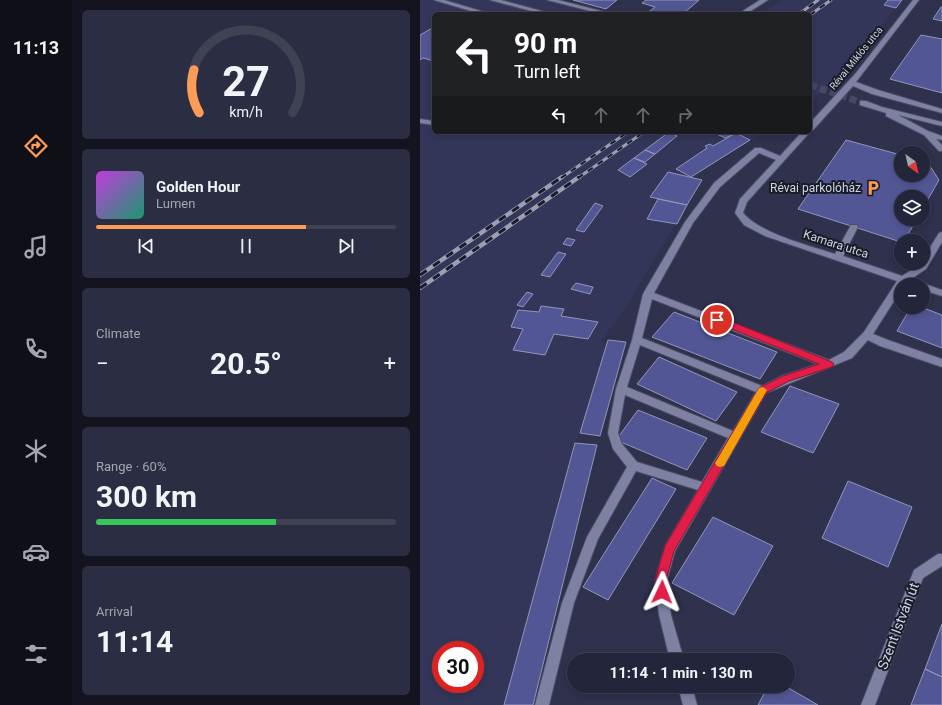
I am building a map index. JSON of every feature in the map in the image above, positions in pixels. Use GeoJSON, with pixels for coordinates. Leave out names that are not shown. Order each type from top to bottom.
{"type":"FeatureCollection","features":[{"type":"Feature","properties":{"kind":"street"},"geometry":{"type":"LineString","coordinates":[[437,0],[481,12]]}},
{"type":"Feature","properties":{"kind":"street"},"geometry":{"type":"LineString","coordinates":[[493,0],[542,12]]}},
{"type":"Feature","properties":{"kind":"street"},"geometry":{"type":"LineString","coordinates":[[550,0],[601,12]]}},
{"type":"Feature","properties":{"kind":"street"},"geometry":{"type":"LineString","coordinates":[[744,12],[765,0]]}},
{"type":"Feature","properties":{"kind":"street","name":"Révai Miklós utca"},"geometry":{"type":"LineString","coordinates":[[812,126],[852,83],[916,0]]}},
{"type":"Feature","properties":{"kind":"street"},"geometry":{"type":"LineString","coordinates":[[852,83],[875,92],[942,112]]}},
{"type":"Feature","properties":{"kind":"street"},"geometry":{"type":"LineString","coordinates":[[863,103],[880,109],[942,124]]}},
{"type":"Feature","properties":{"kind":"street"},"geometry":{"type":"LineString","coordinates":[[880,109],[925,133],[942,138]]}},
{"type":"Feature","properties":{"kind":"street"},"geometry":{"type":"LineString","coordinates":[[420,121],[432,123]]}},
{"type":"Feature","properties":{"kind":"street"},"geometry":{"type":"LineString","coordinates":[[925,133],[942,149]]}},
{"type":"Feature","properties":{"kind":"street"},"geometry":{"type":"LineString","coordinates":[[706,488],[633,466],[617,446],[613,433],[621,389],[637,340],[648,294],[690,222],[717,185],[758,150],[782,158],[804,134]]}},
{"type":"Feature","properties":{"kind":"street","name":"Kamara utca"},"geometry":{"type":"LineString","coordinates":[[782,158],[743,201],[739,213],[747,224],[768,234],[896,278]]}},
{"type":"Feature","properties":{"kind":"street"},"geometry":{"type":"LineString","coordinates":[[838,258],[854,227]]}},
{"type":"Feature","properties":{"kind":"street"},"geometry":{"type":"LineString","coordinates":[[905,278],[922,267],[942,235]]}},
{"type":"Feature","properties":{"kind":"street"},"geometry":{"type":"LineString","coordinates":[[930,289],[942,293]]}},
{"type":"Feature","properties":{"kind":"street"},"geometry":{"type":"LineString","coordinates":[[675,653],[665,615],[661,580],[669,550],[762,390],[848,355],[867,336],[894,293]]}},
{"type":"Feature","properties":{"kind":"street"},"geometry":{"type":"LineString","coordinates":[[648,294],[829,364]]}},
{"type":"Feature","properties":{"kind":"street"},"geometry":{"type":"LineString","coordinates":[[867,336],[942,364]]}},
{"type":"Feature","properties":{"kind":"street"},"geometry":{"type":"LineString","coordinates":[[637,340],[762,390]]}},
{"type":"Feature","properties":{"kind":"street"},"geometry":{"type":"LineString","coordinates":[[621,389],[736,437]]}},
{"type":"Feature","properties":{"kind":"street"},"geometry":{"type":"LineString","coordinates":[[542,705],[568,603],[593,536],[633,466]]}},
{"type":"Feature","properties":{"kind":"street","name":"Szent István út"},"geometry":{"type":"LineString","coordinates":[[868,705],[918,574],[938,560],[942,560]]}},
{"type":"Feature","properties":{"kind":"street"},"geometry":{"type":"LineString","coordinates":[[686,693],[690,705]]}},
{"type":"Feature","properties":{"kind":"shaded area"},"geometry":{"type":"Polygon","coordinates":[[[420,0],[546,0],[593,12],[432,12],[432,134],[761,134],[691,177],[702,180],[628,304],[601,341],[607,343],[580,433],[575,442],[597,445],[533,705],[420,705],[420,0]]]}},
{"type":"Feature","properties":{"kind":"shaded area"},"geometry":{"type":"Polygon","coordinates":[[[783,0],[902,0],[837,81],[812,100],[812,12],[763,12],[783,0]]]}},
{"type":"Feature","properties":{"kind":"building"},"geometry":{"type":"Polygon","coordinates":[[[573,0],[617,0],[606,9],[573,0]]]}},
{"type":"Feature","properties":{"kind":"building"},"geometry":{"type":"Polygon","coordinates":[[[646,0],[699,0],[685,12],[649,12],[655,7],[642,3],[646,0]]]}},
{"type":"Feature","properties":{"kind":"building"},"geometry":{"type":"Polygon","coordinates":[[[888,0],[902,0],[896,8],[884,5],[888,0]]]}},
{"type":"Feature","properties":{"kind":"building"},"geometry":{"type":"Polygon","coordinates":[[[941,7],[942,21],[933,19],[941,7]]]}},
{"type":"Feature","properties":{"kind":"building"},"geometry":{"type":"Polygon","coordinates":[[[432,28],[432,60],[423,58],[420,60],[420,35],[432,28]]]}},
{"type":"Feature","properties":{"kind":"building"},"geometry":{"type":"Polygon","coordinates":[[[921,35],[942,39],[942,93],[890,79],[921,35]]]}},
{"type":"Feature","properties":{"kind":"building"},"geometry":{"type":"Polygon","coordinates":[[[666,134],[673,134],[677,136],[655,154],[645,150],[666,134]]]}},
{"type":"Feature","properties":{"kind":"building"},"geometry":{"type":"Polygon","coordinates":[[[717,134],[734,134],[725,138],[717,134]]]}},
{"type":"Feature","properties":{"kind":"building"},"geometry":{"type":"Polygon","coordinates":[[[734,134],[738,134],[750,140],[691,177],[676,169],[707,148],[705,146],[710,144],[713,146],[734,134]]]}},
{"type":"Feature","properties":{"kind":"building","name":"Révai parkolóház"},"geometry":{"type":"Polygon","coordinates":[[[846,140],[894,153],[894,182],[930,182],[930,166],[939,180],[930,196],[930,190],[894,190],[894,226],[913,226],[908,234],[894,234],[894,240],[798,209],[846,140]]]}},
{"type":"Feature","properties":{"kind":"building"},"geometry":{"type":"Polygon","coordinates":[[[645,150],[655,154],[645,162],[634,158],[645,150]]]}},
{"type":"Feature","properties":{"kind":"building"},"geometry":{"type":"Polygon","coordinates":[[[634,158],[647,164],[630,177],[618,170],[634,158]]]}},
{"type":"Feature","properties":{"kind":"building"},"geometry":{"type":"Polygon","coordinates":[[[668,172],[702,180],[687,205],[650,197],[668,172]]]}},
{"type":"Feature","properties":{"kind":"building"},"geometry":{"type":"Polygon","coordinates":[[[658,199],[687,205],[677,224],[647,219],[658,199]]]}},
{"type":"Feature","properties":{"kind":"building"},"geometry":{"type":"Polygon","coordinates":[[[595,203],[603,206],[584,232],[576,230],[595,203]]]}},
{"type":"Feature","properties":{"kind":"building"},"geometry":{"type":"Polygon","coordinates":[[[567,238],[575,240],[571,246],[563,244],[567,238]]]}},
{"type":"Feature","properties":{"kind":"building"},"geometry":{"type":"Polygon","coordinates":[[[558,252],[566,254],[550,277],[541,275],[558,252]]]}},
{"type":"Feature","properties":{"kind":"building"},"geometry":{"type":"Polygon","coordinates":[[[576,283],[593,287],[590,294],[571,289],[576,283]]]}},
{"type":"Feature","properties":{"kind":"building"},"geometry":{"type":"Polygon","coordinates":[[[527,292],[533,294],[523,307],[517,305],[527,292]]]}},
{"type":"Feature","properties":{"kind":"building"},"geometry":{"type":"Polygon","coordinates":[[[541,306],[564,309],[561,316],[598,322],[588,339],[554,334],[545,355],[513,350],[523,329],[511,327],[518,310],[539,312],[541,306]]]}},
{"type":"Feature","properties":{"kind":"building"},"geometry":{"type":"Polygon","coordinates":[[[930,310],[942,315],[942,348],[897,331],[907,314],[930,314],[930,310]]]}},
{"type":"Feature","properties":{"kind":"building"},"geometry":{"type":"Polygon","coordinates":[[[674,312],[777,352],[760,379],[652,337],[674,312]]]}},
{"type":"Feature","properties":{"kind":"building"},"geometry":{"type":"Polygon","coordinates":[[[608,340],[626,342],[600,436],[580,433],[608,340]]]}},
{"type":"Feature","properties":{"kind":"building"},"geometry":{"type":"Polygon","coordinates":[[[659,357],[737,392],[716,421],[637,384],[659,357]]]}},
{"type":"Feature","properties":{"kind":"building"},"geometry":{"type":"Polygon","coordinates":[[[790,386],[839,404],[813,453],[761,432],[790,386]]]}},
{"type":"Feature","properties":{"kind":"building"},"geometry":{"type":"Polygon","coordinates":[[[638,410],[707,438],[687,470],[616,440],[638,410]]]}},
{"type":"Feature","properties":{"kind":"building"},"geometry":{"type":"Polygon","coordinates":[[[575,443],[597,445],[533,705],[504,705],[575,443]]]}},
{"type":"Feature","properties":{"kind":"building"},"geometry":{"type":"Polygon","coordinates":[[[652,478],[676,489],[608,600],[583,587],[652,478]]]}},
{"type":"Feature","properties":{"kind":"building"},"geometry":{"type":"Polygon","coordinates":[[[848,481],[912,507],[888,567],[822,538],[848,481]]]}},
{"type":"Feature","properties":{"kind":"building"},"geometry":{"type":"Polygon","coordinates":[[[713,517],[773,546],[734,615],[672,583],[713,517]]]}},
{"type":"Feature","properties":{"kind":"building"},"geometry":{"type":"Polygon","coordinates":[[[942,624],[942,677],[925,669],[942,624]]]}},
{"type":"Feature","properties":{"kind":"building"},"geometry":{"type":"Polygon","coordinates":[[[925,669],[942,677],[942,705],[911,705],[925,669]]]}},
{"type":"Feature","properties":{"kind":"building"},"geometry":{"type":"Polygon","coordinates":[[[795,692],[818,705],[758,705],[764,693],[795,693],[795,692]]]}},
{"type":"Feature","properties":{"kind":"tunnel"},"geometry":{"type":"LineString","coordinates":[[812,86],[863,103]]}},
{"type":"Feature","properties":{"kind":"railway"},"geometry":{"type":"LineString","coordinates":[[802,12],[818,0]]}},
{"type":"Feature","properties":{"kind":"railway"},"geometry":{"type":"LineString","coordinates":[[812,14],[831,0]]}},
{"type":"Feature","properties":{"kind":"railway"},"geometry":{"type":"LineString","coordinates":[[561,178],[625,134]]}},
{"type":"Feature","properties":{"kind":"railway"},"geometry":{"type":"LineString","coordinates":[[578,178],[641,134]]}},
{"type":"Feature","properties":{"kind":"railway"},"geometry":{"type":"LineString","coordinates":[[420,275],[562,177]]}},
{"type":"Feature","properties":{"kind":"railway"},"geometry":{"type":"LineString","coordinates":[[420,288],[579,177]]}},
{"type":"Feature","properties":{"kind":"slow traffic"},"geometry":{"type":"LineString","coordinates":[[720,463],[763,390]]}},
{"type":"Feature","properties":{"kind":"place","name":"Révai parkolóház"},"geometry":{"type":"Point","coordinates":[873,188]}},
{"type":"Feature","properties":{"kind":"route"},"geometry":{"type":"LineString","coordinates":[[662,592],[661,580],[669,550],[762,390],[786,379],[829,364],[717,320]]}}]}
